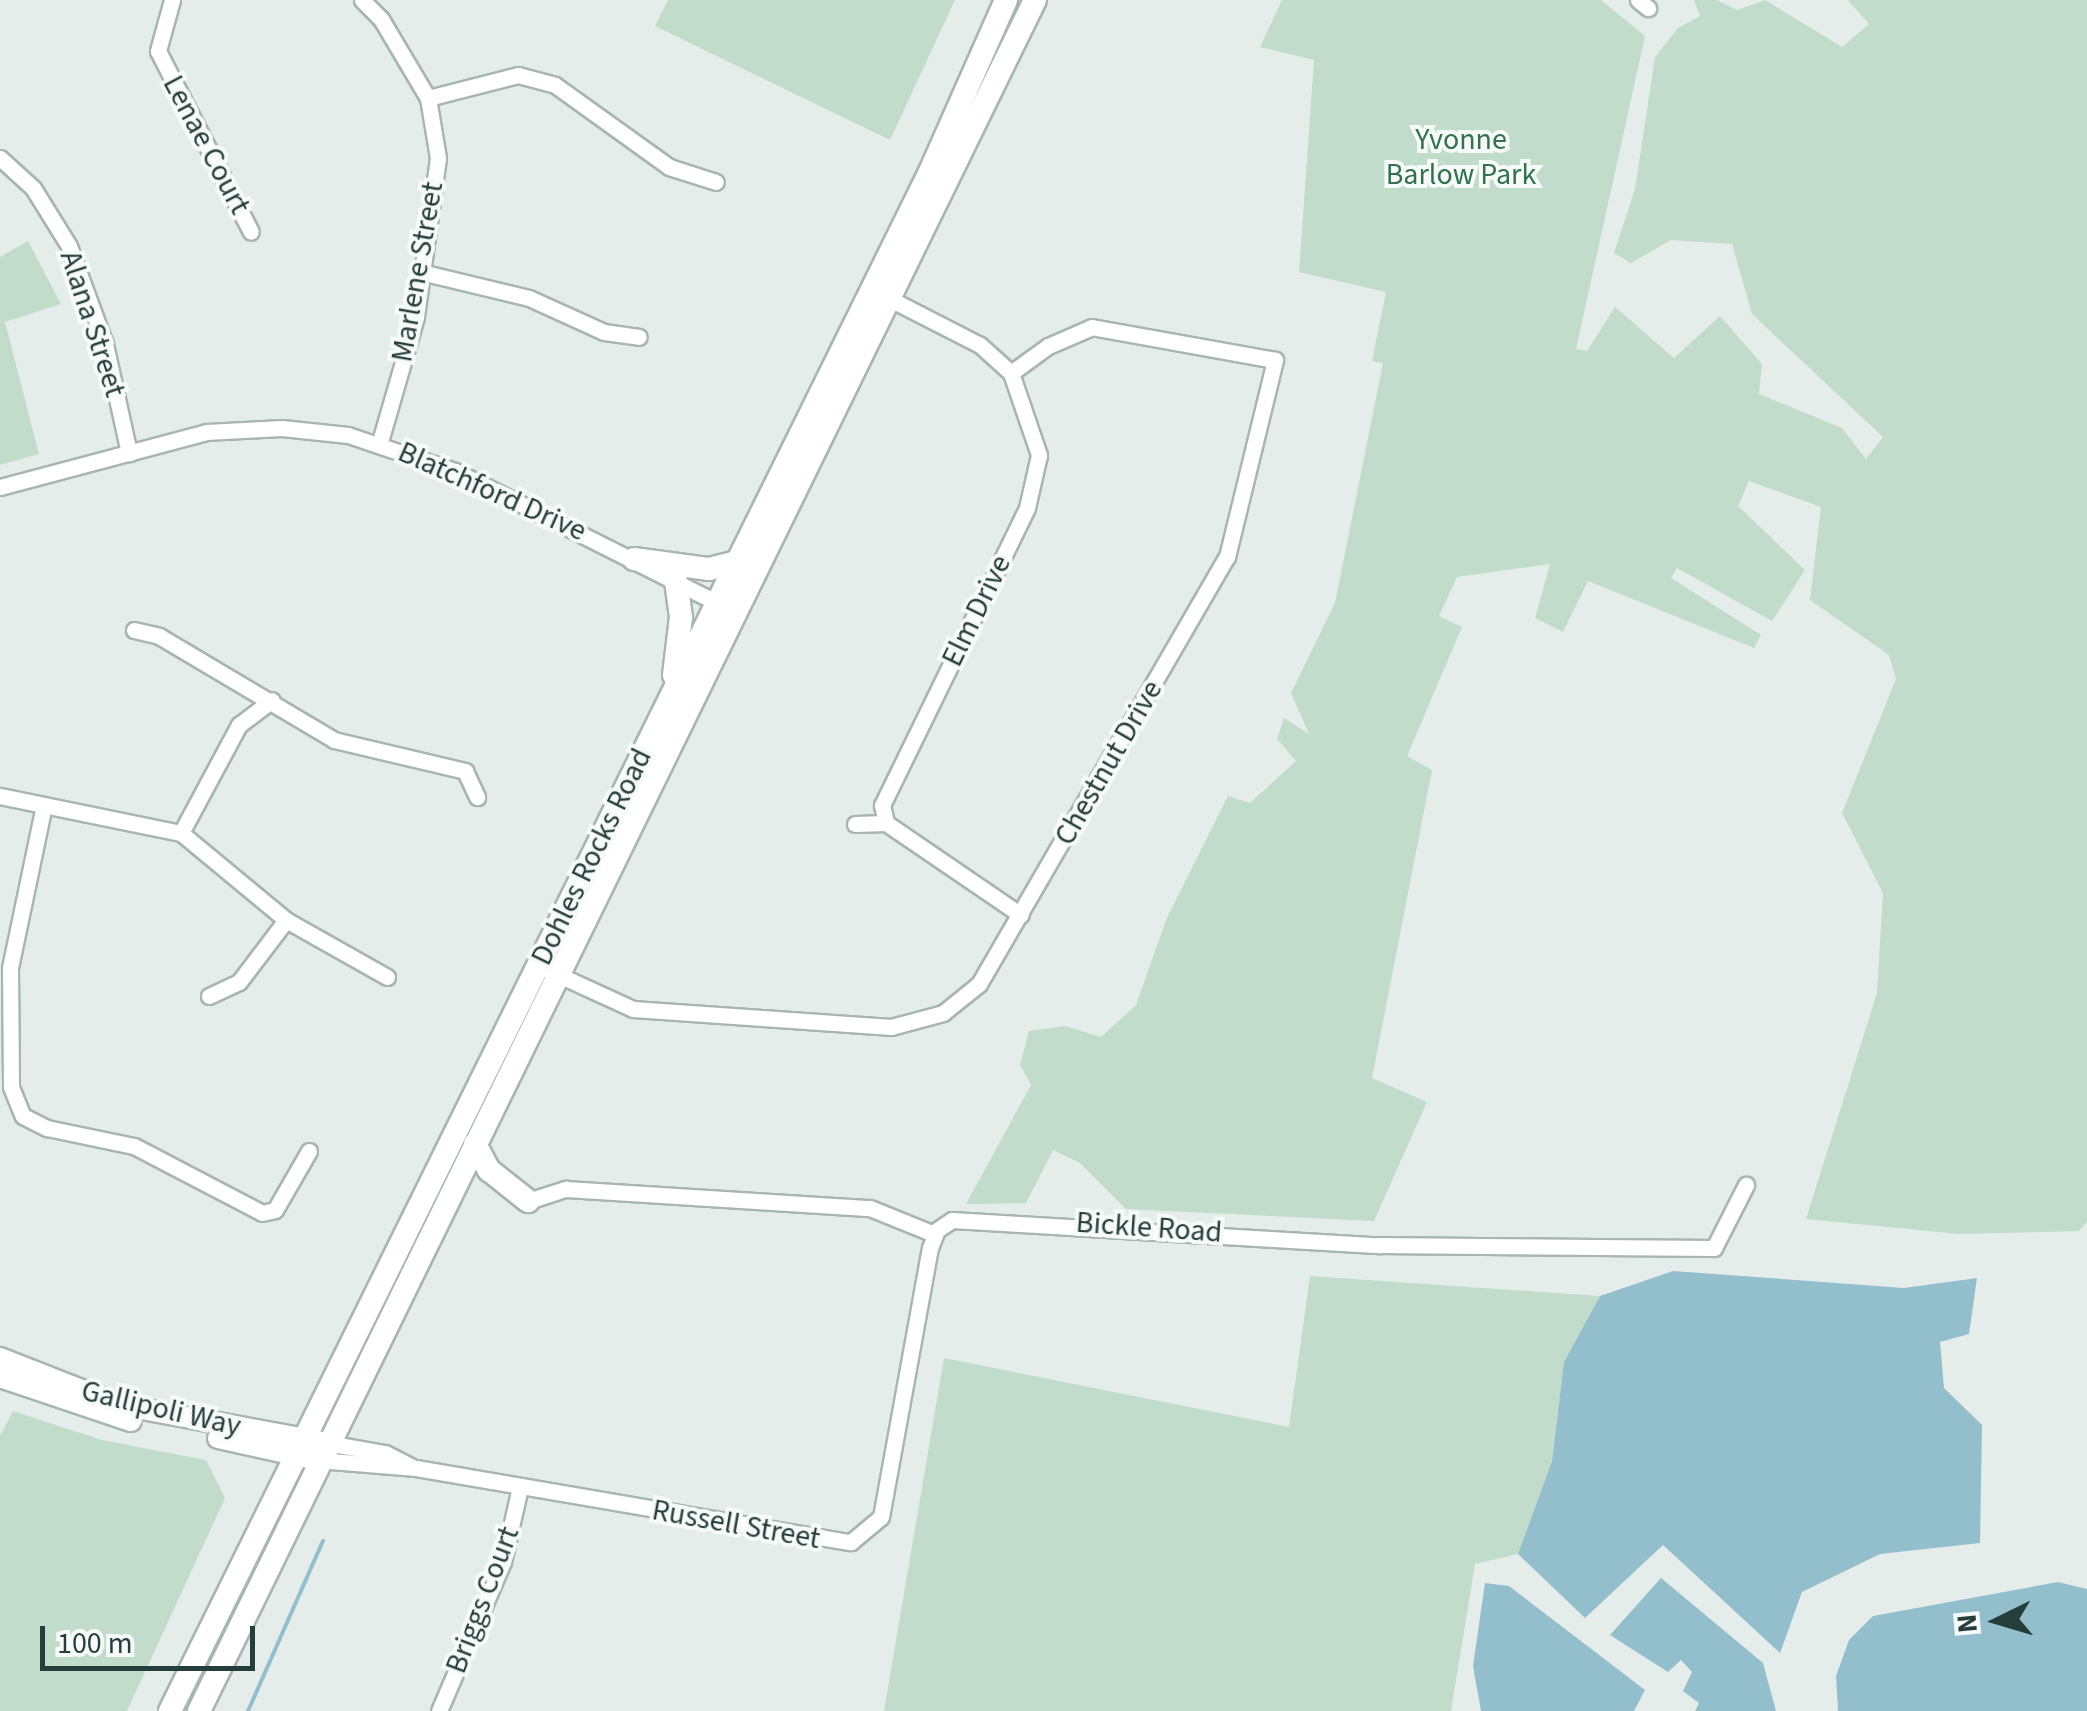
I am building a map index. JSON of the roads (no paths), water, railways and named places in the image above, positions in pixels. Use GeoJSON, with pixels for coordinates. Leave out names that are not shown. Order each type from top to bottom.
{"type":"FeatureCollection","features":[{"type":"Feature","properties":{"kind":"main road","name":"Dohles Rocks Road"},"geometry":{"type":"LineString","coordinates":[[199,1711],[474,1144],[668,703],[726,608],[738,562],[929,174],[1006,0]]}},
{"type":"Feature","properties":{"kind":"main road","name":"Dohles Rocks Road"},"geometry":{"type":"LineString","coordinates":[[170,1711],[295,1447],[548,970],[726,608],[892,300],[1035,0]]}},
{"type":"Feature","properties":{"kind":"main road"},"geometry":{"type":"LineString","coordinates":[[634,559],[709,570],[738,562]]}},
{"type":"Feature","properties":{"kind":"main road"},"geometry":{"type":"LineString","coordinates":[[668,703],[681,617],[676,582]]}},
{"type":"Feature","properties":{"kind":"main road"},"geometry":{"type":"LineString","coordinates":[[474,1144],[489,1170],[528,1200]]}},
{"type":"Feature","properties":{"kind":"street","name":"Lenae Court"},"geometry":{"type":"LineString","coordinates":[[172,0],[158,51],[251,232]]}},
{"type":"Feature","properties":{"kind":"street","name":"Marlene Street"},"geometry":{"type":"LineString","coordinates":[[362,0],[382,19],[428,98],[438,158],[424,273],[380,442]]}},
{"type":"Feature","properties":{"kind":"street"},"geometry":{"type":"LineString","coordinates":[[428,98],[518,75],[555,85],[669,167],[716,182]]}},
{"type":"Feature","properties":{"kind":"street","name":"Alana Street"},"geometry":{"type":"LineString","coordinates":[[0,158],[33,188],[69,246],[105,344],[129,452]]}},
{"type":"Feature","properties":{"kind":"street"},"geometry":{"type":"LineString","coordinates":[[424,273],[530,298],[604,332],[639,337]]}},
{"type":"Feature","properties":{"kind":"street"},"geometry":{"type":"LineString","coordinates":[[892,300],[980,346],[1012,373]]}},
{"type":"Feature","properties":{"kind":"street","name":"Chestnut Drive"},"geometry":{"type":"LineString","coordinates":[[548,970],[632,1009],[891,1027],[943,1013],[979,984],[1227,557],[1275,360],[1092,327],[1048,346],[1012,373]]}},
{"type":"Feature","properties":{"kind":"street","name":"Elm Drive"},"geometry":{"type":"LineString","coordinates":[[886,823],[882,805],[1027,508],[1039,456],[1012,373]]}},
{"type":"Feature","properties":{"kind":"street","name":"Blatchford Drive"},"geometry":{"type":"LineString","coordinates":[[0,486],[180,437],[255,428],[380,442],[455,471],[726,608]]}},
{"type":"Feature","properties":{"kind":"street"},"geometry":{"type":"LineString","coordinates":[[134,630],[158,636],[334,740],[465,771],[477,797]]}},
{"type":"Feature","properties":{"kind":"street"},"geometry":{"type":"LineString","coordinates":[[181,833],[239,724],[272,700]]}},
{"type":"Feature","properties":{"kind":"street"},"geometry":{"type":"LineString","coordinates":[[0,796],[181,833],[286,920],[388,977]]}},
{"type":"Feature","properties":{"kind":"street"},"geometry":{"type":"LineString","coordinates":[[44,805],[5,968],[12,1087],[23,1116],[47,1128],[134,1146],[262,1213],[275,1210],[309,1151]]}},
{"type":"Feature","properties":{"kind":"street"},"geometry":{"type":"LineString","coordinates":[[855,824],[886,823],[1021,915]]}},
{"type":"Feature","properties":{"kind":"street"},"geometry":{"type":"LineString","coordinates":[[210,996],[239,982],[286,920]]}},
{"type":"Feature","properties":{"kind":"street","name":"Bickle Road"},"geometry":{"type":"LineString","coordinates":[[934,1234],[952,1220],[979,1218],[1378,1245],[1714,1248],[1746,1185]]}},
{"type":"Feature","properties":{"kind":"street"},"geometry":{"type":"LineString","coordinates":[[528,1200],[566,1188],[870,1208],[934,1234]]}},
{"type":"Feature","properties":{"kind":"street","name":"Russell Street"},"geometry":{"type":"LineString","coordinates":[[323,1451],[816,1540],[863,1538],[882,1510],[934,1234]]}},
{"type":"Feature","properties":{"kind":"street","name":"Gallipoli Way"},"geometry":{"type":"LineString","coordinates":[[0,1358],[120,1405],[295,1447]]}},
{"type":"Feature","properties":{"kind":"street","name":"Gallipoli Way"},"geometry":{"type":"LineString","coordinates":[[0,1377],[102,1414],[323,1451]]}},
{"type":"Feature","properties":{"kind":"street","name":"Briggs Court"},"geometry":{"type":"LineString","coordinates":[[439,1711],[503,1562],[520,1487]]}},
{"type":"Feature","properties":{"kind":"water"},"geometry":{"type":"Polygon","coordinates":[[[1673,1271],[1904,1288],[1977,1278],[1969,1334],[1940,1342],[1944,1388],[1982,1425],[1980,1543],[1880,1554],[1802,1592],[1780,1653],[1663,1545],[1585,1618],[1518,1554],[1552,1461],[1564,1362],[1600,1296],[1673,1271]]]}},
{"type":"Feature","properties":{"kind":"water"},"geometry":{"type":"Polygon","coordinates":[[[1661,1578],[1763,1663],[1776,1711],[1695,1711],[1699,1703],[1683,1691],[1692,1672],[1681,1660],[1668,1672],[1610,1635],[1661,1578]]]}},
{"type":"Feature","properties":{"kind":"water"},"geometry":{"type":"Polygon","coordinates":[[[2058,1582],[2087,1589],[2087,1711],[1838,1711],[1836,1676],[1849,1640],[1873,1616],[2058,1582]]]}},
{"type":"Feature","properties":{"kind":"water"},"geometry":{"type":"Polygon","coordinates":[[[1485,1583],[1509,1586],[1645,1690],[1634,1711],[1481,1711],[1473,1666],[1485,1583]]]}},
{"type":"Feature","properties":{"kind":"waterway"},"geometry":{"type":"LineString","coordinates":[[248,1711],[323,1541]]}},
{"type":"Feature","properties":{"kind":"park label","name":"Yvonne Barlow Park"},"geometry":{"type":"Point","coordinates":[1461,157]}}]}
